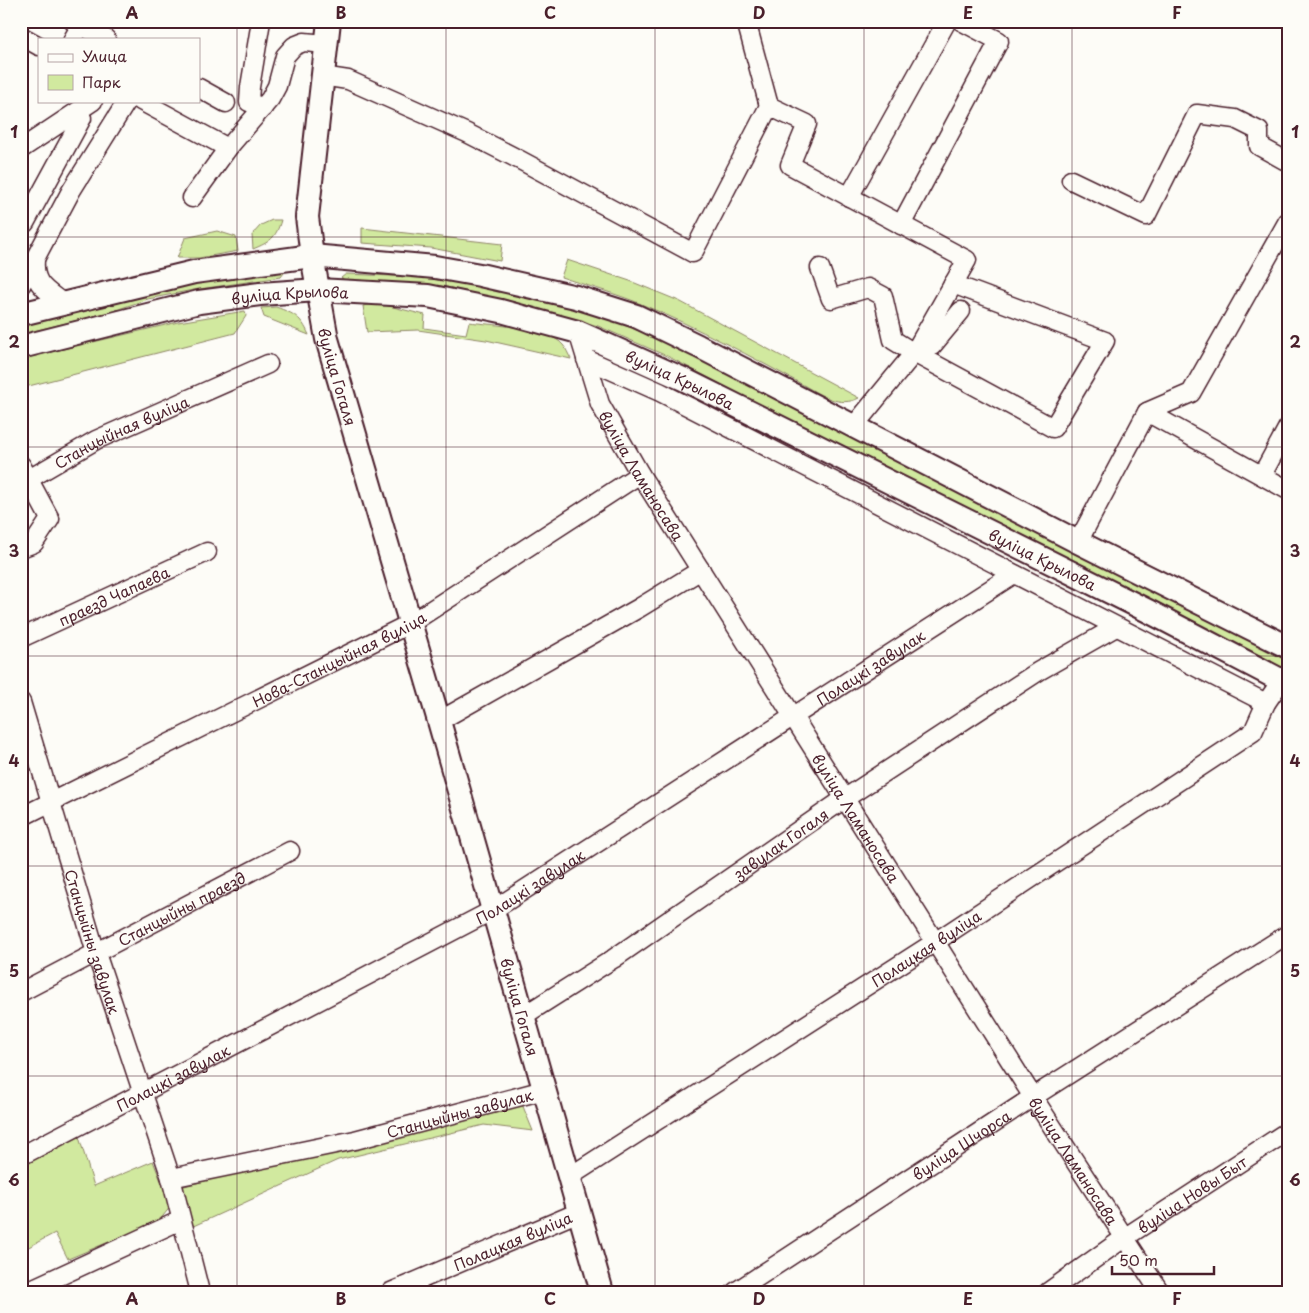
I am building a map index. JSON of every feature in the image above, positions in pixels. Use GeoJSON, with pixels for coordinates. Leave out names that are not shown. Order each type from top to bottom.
{"type":"FeatureCollection","features":[{"type":"Feature","properties":{"kind":"main road","name":"вуліца Гогаля"},"geometry":{"type":"LineString","coordinates":[[329,21],[307,218],[312,256],[331,356],[411,623],[602,1292]]}},
{"type":"Feature","properties":{"kind":"main road","name":"вуліца Крылова"},"geometry":{"type":"LineString","coordinates":[[21,314],[194,272],[312,256],[435,267],[480,275],[576,297],[636,316],[1288,647]]}},
{"type":"Feature","properties":{"kind":"main road","name":"вуліца Крылова"},"geometry":{"type":"LineString","coordinates":[[21,347],[199,302],[260,294],[318,290],[428,296],[501,311],[578,332],[692,383],[1131,603],[1284,682]]}},
{"type":"Feature","properties":{"kind":"street"},"geometry":{"type":"LineString","coordinates":[[261,21],[249,102],[263,108]]}},
{"type":"Feature","properties":{"kind":"street"},"geometry":{"type":"LineString","coordinates":[[322,76],[348,80],[466,133],[693,253],[769,106],[746,21]]}},
{"type":"Feature","properties":{"kind":"street"},"geometry":{"type":"LineString","coordinates":[[849,198],[947,21]]}},
{"type":"Feature","properties":{"kind":"street"},"geometry":{"type":"LineString","coordinates":[[901,225],[999,41],[961,21]]}},
{"type":"Feature","properties":{"kind":"street"},"geometry":{"type":"LineString","coordinates":[[76,28],[103,38]]}},
{"type":"Feature","properties":{"kind":"street"},"geometry":{"type":"LineString","coordinates":[[21,36],[38,45]]}},
{"type":"Feature","properties":{"kind":"street"},"geometry":{"type":"LineString","coordinates":[[192,198],[228,148],[270,99],[277,86],[285,56],[294,46],[304,42],[326,44]]}},
{"type":"Feature","properties":{"kind":"street"},"geometry":{"type":"LineString","coordinates":[[200,89],[226,103]]}},
{"type":"Feature","properties":{"kind":"street"},"geometry":{"type":"LineString","coordinates":[[21,149],[92,102]]}},
{"type":"Feature","properties":{"kind":"street"},"geometry":{"type":"LineString","coordinates":[[21,285],[71,191],[126,102]]}},
{"type":"Feature","properties":{"kind":"street"},"geometry":{"type":"LineString","coordinates":[[143,102],[228,148]]}},
{"type":"Feature","properties":{"kind":"street"},"geometry":{"type":"LineString","coordinates":[[769,106],[807,124],[790,165],[967,260],[914,353],[854,426]]}},
{"type":"Feature","properties":{"kind":"street"},"geometry":{"type":"LineString","coordinates":[[21,221],[25,223],[82,118],[76,113]]}},
{"type":"Feature","properties":{"kind":"street"},"geometry":{"type":"LineString","coordinates":[[1071,180],[1146,216],[1197,114],[1236,119],[1259,131],[1259,146],[1288,162]]}},
{"type":"Feature","properties":{"kind":"street"},"geometry":{"type":"LineString","coordinates":[[1078,542],[1147,412],[1191,393],[1288,221]]}},
{"type":"Feature","properties":{"kind":"street"},"geometry":{"type":"LineString","coordinates":[[36,259],[37,280],[64,304]]}},
{"type":"Feature","properties":{"kind":"street"},"geometry":{"type":"LineString","coordinates":[[820,268],[831,299],[868,288],[883,296],[893,340],[1053,428],[1105,341],[953,284]]}},
{"type":"Feature","properties":{"kind":"street"},"geometry":{"type":"LineString","coordinates":[[914,353],[932,346],[961,311]]}},
{"type":"Feature","properties":{"kind":"street","name":"вуліца Ламаносава"},"geometry":{"type":"LineString","coordinates":[[578,332],[600,404],[640,474],[1033,1097],[1160,1292]]}},
{"type":"Feature","properties":{"kind":"street"},"geometry":{"type":"LineString","coordinates":[[586,359],[660,392],[1266,703]]}},
{"type":"Feature","properties":{"kind":"street","name":"Станцыйная вуліца"},"geometry":{"type":"LineString","coordinates":[[21,548],[34,543],[50,519],[25,472],[268,364]]}},
{"type":"Feature","properties":{"kind":"street"},"geometry":{"type":"LineString","coordinates":[[1147,412],[1288,490]]}},
{"type":"Feature","properties":{"kind":"street"},"geometry":{"type":"LineString","coordinates":[[1262,475],[1288,427]]}},
{"type":"Feature","properties":{"kind":"street","name":"Нова-Станцыйная вуліца"},"geometry":{"type":"LineString","coordinates":[[21,817],[411,623],[640,474]]}},
{"type":"Feature","properties":{"kind":"street","name":"праезд Чапаева"},"geometry":{"type":"LineString","coordinates":[[21,638],[208,552]]}},
{"type":"Feature","properties":{"kind":"street"},"geometry":{"type":"LineString","coordinates":[[439,721],[639,608],[701,570]]}},
{"type":"Feature","properties":{"kind":"street","name":"Полацкі завулак"},"geometry":{"type":"LineString","coordinates":[[21,1156],[493,910],[1014,574]]}},
{"type":"Feature","properties":{"kind":"street","name":"завулак Гогаля"},"geometry":{"type":"LineString","coordinates":[[523,1016],[614,959],[844,799],[1039,671],[1116,627]]}},
{"type":"Feature","properties":{"kind":"street","name":"Полацкая вуліца"},"geometry":{"type":"LineString","coordinates":[[569,1177],[935,942],[1253,732],[1266,703],[1284,682]]}},
{"type":"Feature","properties":{"kind":"street","name":"Станцыйны завулак"},"geometry":{"type":"LineString","coordinates":[[21,702],[96,953],[171,1178],[200,1292]]}},
{"type":"Feature","properties":{"kind":"street","name":"Станцыйны праезд"},"geometry":{"type":"LineString","coordinates":[[21,992],[290,851]]}},
{"type":"Feature","properties":{"kind":"street","name":"вуліца Шчорса"},"geometry":{"type":"LineString","coordinates":[[735,1292],[1033,1097],[1288,934]]}},
{"type":"Feature","properties":{"kind":"street","name":"Станцыйны завулак"},"geometry":{"type":"LineString","coordinates":[[171,1178],[355,1140],[544,1090]]}},
{"type":"Feature","properties":{"kind":"street","name":"вуліца Новы Быт"},"geometry":{"type":"LineString","coordinates":[[1048,1292],[1124,1238],[1288,1131]]}},
{"type":"Feature","properties":{"kind":"street","name":"Полацкая вуліца"},"geometry":{"type":"LineString","coordinates":[[391,1292],[579,1212]]}},
{"type":"Feature","properties":{"kind":"street"},"geometry":{"type":"LineString","coordinates":[[25,1292],[181,1220]]}},
{"type":"Feature","properties":{"kind":"green space"},"geometry":{"type":"Polygon","coordinates":[[[272,220],[281,220],[272,239],[253,249],[252,235],[261,225],[272,220]]]}},
{"type":"Feature","properties":{"kind":"green space"},"geometry":{"type":"Polygon","coordinates":[[[362,228],[502,244],[500,261],[431,248],[362,243],[362,228]]]}},
{"type":"Feature","properties":{"kind":"green space"},"geometry":{"type":"Polygon","coordinates":[[[217,231],[236,237],[238,251],[199,258],[177,258],[185,238],[217,231]]]}},
{"type":"Feature","properties":{"kind":"green space"},"geometry":{"type":"Polygon","coordinates":[[[567,260],[630,281],[679,301],[859,398],[845,402],[831,399],[683,322],[621,296],[561,277],[567,260]]]}},
{"type":"Feature","properties":{"kind":"green space"},"geometry":{"type":"Polygon","coordinates":[[[279,271],[284,273],[281,277],[193,290],[148,299],[107,313],[21,334],[21,323],[193,283],[279,271]]]}},
{"type":"Feature","properties":{"kind":"green space"},"geometry":{"type":"Polygon","coordinates":[[[346,274],[441,278],[527,296],[604,317],[671,344],[1288,659],[1288,672],[669,357],[598,326],[524,305],[442,286],[347,281],[341,278],[346,274]]]}},
{"type":"Feature","properties":{"kind":"green space"},"geometry":{"type":"Polygon","coordinates":[[[377,303],[425,315],[424,328],[466,334],[469,322],[519,328],[546,334],[563,345],[571,359],[486,340],[418,330],[367,332],[363,306],[377,303]]]}},
{"type":"Feature","properties":{"kind":"green space"},"geometry":{"type":"Polygon","coordinates":[[[276,307],[297,317],[309,335],[264,317],[261,308],[276,307]]]}},
{"type":"Feature","properties":{"kind":"green space"},"geometry":{"type":"Polygon","coordinates":[[[245,311],[246,316],[235,333],[21,388],[21,359],[178,322],[245,311]]]}},
{"type":"Feature","properties":{"kind":"green space"},"geometry":{"type":"Polygon","coordinates":[[[522,1104],[533,1131],[484,1125],[338,1160],[189,1228],[180,1187],[522,1104]]]}},
{"type":"Feature","properties":{"kind":"green space"},"geometry":{"type":"Polygon","coordinates":[[[79,1137],[94,1186],[153,1161],[171,1206],[159,1221],[68,1259],[55,1233],[21,1251],[21,1166],[79,1137]]]}}]}
